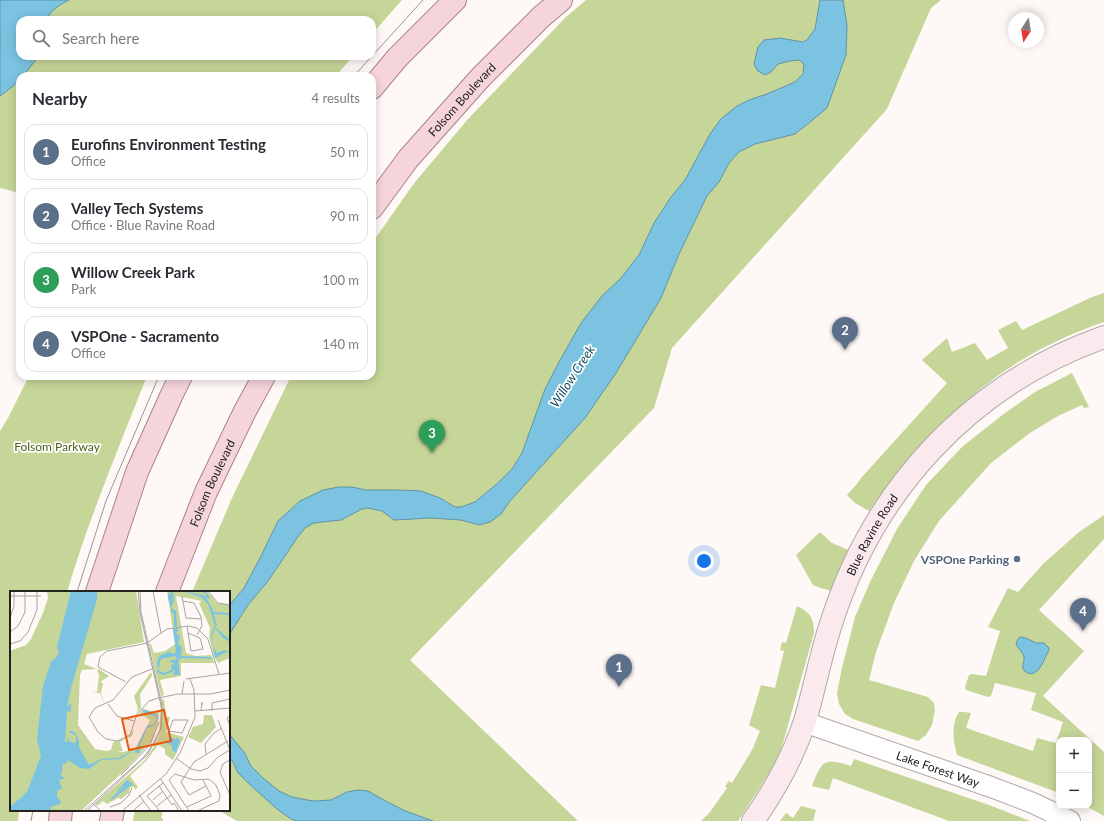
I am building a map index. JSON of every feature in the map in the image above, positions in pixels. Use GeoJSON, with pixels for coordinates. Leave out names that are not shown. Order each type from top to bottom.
{"type":"FeatureCollection","features":[{"type":"Feature","properties":{"kind":"main road"},"geometry":{"type":"LineString","coordinates":[[376,83],[397,58],[455,0]]}},
{"type":"Feature","properties":{"kind":"main road","name":"Folsom Boulevard"},"geometry":{"type":"LineString","coordinates":[[376,203],[408,159],[481,77],[541,17],[561,0]]}},
{"type":"Feature","properties":{"kind":"main road"},"geometry":{"type":"LineString","coordinates":[[97,591],[137,472],[179,380]]}},
{"type":"Feature","properties":{"kind":"main road","name":"Folsom Boulevard"},"geometry":{"type":"LineString","coordinates":[[167,591],[206,492],[245,411],[262,380]]}},
{"type":"Feature","properties":{"kind":"main road"},"geometry":{"type":"LineString","coordinates":[[60,821],[61,811]]}},
{"type":"Feature","properties":{"kind":"main road"},"geometry":{"type":"LineString","coordinates":[[111,821],[113,811]]}},
{"type":"Feature","properties":{"kind":"street","name":"Blue Ravine Road"},"geometry":{"type":"LineString","coordinates":[[752,821],[764,805],[791,756],[804,722],[830,628],[850,571],[881,514],[907,477],[937,443],[970,412],[994,394],[1019,377],[1059,356],[1104,337]]}},
{"type":"Feature","properties":{"kind":"street","name":"Lake Forest Way"},"geometry":{"type":"LineString","coordinates":[[804,722],[991,787],[1032,803],[1070,821]]}},
{"type":"Feature","properties":{"kind":"green space"},"geometry":{"type":"Polygon","coordinates":[[[0,0],[402,0],[376,29],[376,16],[16,16],[16,60],[350,60],[339,72],[16,72],[16,192],[0,188],[0,0]]]}},
{"type":"Feature","properties":{"kind":"green space"},"geometry":{"type":"Polygon","coordinates":[[[586,0],[941,0],[931,8],[887,109],[672,348],[654,408],[410,660],[578,821],[237,821],[220,811],[230,811],[230,591],[192,591],[232,498],[289,380],[376,380],[376,237],[415,182],[468,119],[566,17],[586,0]]]}},
{"type":"Feature","properties":{"kind":"green space"},"geometry":{"type":"Polygon","coordinates":[[[1104,293],[1104,322],[1035,352],[1009,368],[982,388],[957,410],[925,443],[889,484],[869,511],[855,503],[847,495],[947,383],[922,360],[947,338],[952,352],[975,343],[987,360],[1008,348],[998,330],[1016,321],[1022,330],[1092,297],[1104,293]]]}},
{"type":"Feature","properties":{"kind":"green space"},"geometry":{"type":"Polygon","coordinates":[[[1072,373],[1089,407],[1084,408],[1082,405],[1058,416],[1030,433],[991,463],[939,521],[914,561],[894,603],[876,652],[869,680],[928,697],[934,703],[935,710],[932,725],[926,735],[918,741],[853,719],[845,714],[839,704],[837,693],[855,617],[870,582],[897,529],[926,485],[963,446],[1005,413],[1035,392],[1072,373]]]}},
{"type":"Feature","properties":{"kind":"green space","name":"Folsom Parkway"},"geometry":{"type":"Polygon","coordinates":[[[27,380],[145,380],[95,510],[67,591],[10,591],[10,811],[19,811],[18,821],[0,821],[0,431],[27,380]]]}},
{"type":"Feature","properties":{"kind":"green space"},"geometry":{"type":"Polygon","coordinates":[[[1104,515],[1104,539],[1039,610],[1084,651],[1043,696],[1088,737],[1058,737],[1063,722],[1031,710],[1036,693],[995,683],[991,696],[988,697],[966,690],[965,687],[969,675],[986,676],[1000,631],[988,627],[1008,588],[1018,592],[1044,563],[1079,532],[1104,515]]]}},
{"type":"Feature","properties":{"kind":"green space"},"geometry":{"type":"Polygon","coordinates":[[[820,532],[832,543],[851,551],[834,592],[813,585],[796,555],[820,532]]]}},
{"type":"Feature","properties":{"kind":"green space"},"geometry":{"type":"Polygon","coordinates":[[[797,606],[808,613],[812,619],[814,633],[781,750],[770,772],[738,821],[701,821],[710,812],[727,788],[725,786],[729,781],[732,783],[752,750],[760,731],[749,725],[761,685],[775,688],[784,651],[780,650],[782,642],[786,643],[797,606]]]}},
{"type":"Feature","properties":{"kind":"green space"},"geometry":{"type":"Polygon","coordinates":[[[959,712],[964,712],[971,713],[966,728],[1033,751],[1037,738],[1056,743],[1056,792],[957,755],[954,744],[954,727],[956,717],[959,712]]]}},
{"type":"Feature","properties":{"kind":"green space"},"geometry":{"type":"Polygon","coordinates":[[[1092,741],[1104,752],[1104,816],[1091,809],[1092,741]]]}},
{"type":"Feature","properties":{"kind":"green space"},"geometry":{"type":"Polygon","coordinates":[[[854,759],[989,805],[1030,821],[949,821],[833,778],[829,790],[812,786],[819,771],[825,763],[835,762],[851,766],[854,759]]]}},
{"type":"Feature","properties":{"kind":"green space"},"geometry":{"type":"Polygon","coordinates":[[[801,806],[816,810],[813,821],[780,821],[786,813],[793,818],[801,806]]]}},
{"type":"Feature","properties":{"kind":"green space"},"geometry":{"type":"Polygon","coordinates":[[[135,811],[163,811],[161,818],[163,821],[133,821],[135,811]]]}},
{"type":"Feature","properties":{"kind":"water"},"geometry":{"type":"Polygon","coordinates":[[[0,0],[69,0],[59,5],[48,16],[16,16],[16,60],[36,60],[26,72],[16,72],[16,84],[0,96],[0,0]]]}},
{"type":"Feature","properties":{"kind":"water","name":"Willow Creek"},"geometry":{"type":"Polygon","coordinates":[[[820,0],[843,0],[847,25],[846,55],[827,108],[795,134],[755,144],[739,152],[729,163],[719,182],[707,196],[679,254],[661,298],[616,373],[585,418],[510,501],[501,514],[490,522],[479,525],[461,520],[431,518],[394,520],[382,511],[367,508],[341,520],[314,523],[305,528],[297,538],[268,581],[248,605],[230,633],[230,605],[244,588],[278,521],[300,501],[323,490],[339,487],[352,487],[366,490],[421,491],[440,498],[455,507],[461,507],[475,502],[512,469],[522,453],[545,389],[581,323],[602,296],[621,278],[639,255],[654,223],[671,197],[685,180],[710,134],[721,119],[737,106],[795,82],[803,74],[804,64],[799,60],[778,64],[771,72],[765,75],[758,71],[754,64],[758,47],[764,40],[780,38],[803,42],[807,40],[815,29],[820,0]]]}},
{"type":"Feature","properties":{"kind":"water"},"geometry":{"type":"Polygon","coordinates":[[[1020,637],[1036,643],[1044,643],[1049,648],[1041,666],[1036,672],[1030,674],[1023,669],[1024,655],[1016,644],[1020,637]]]}},
{"type":"Feature","properties":{"kind":"water"},"geometry":{"type":"Polygon","coordinates":[[[230,735],[244,752],[251,766],[263,778],[279,791],[292,797],[313,801],[331,800],[347,792],[358,790],[368,791],[403,810],[433,821],[297,821],[291,819],[277,809],[248,783],[238,773],[230,758],[230,735]]]}},
{"type":"Feature","properties":{"kind":"tram line"},"geometry":{"type":"LineString","coordinates":[[376,52],[423,0]]}},
{"type":"Feature","properties":{"kind":"tram line"},"geometry":{"type":"LineString","coordinates":[[358,72],[368,60]]}},
{"type":"Feature","properties":{"kind":"tram line"},"geometry":{"type":"LineString","coordinates":[[77,591],[106,501],[157,380]]}},
{"type":"Feature","properties":{"kind":"tram line"},"geometry":{"type":"LineString","coordinates":[[31,821],[33,811]]}},
{"type":"Feature","properties":{"kind":"place","name":"Valley Tech Systems"},"geometry":{"type":"Point","coordinates":[845,350]}},
{"type":"Feature","properties":{"kind":"place","name":"Willow Creek Park"},"geometry":{"type":"Point","coordinates":[432,453]}},
{"type":"Feature","properties":{"kind":"place","name":"VSPOne Parking"},"geometry":{"type":"Point","coordinates":[1017,559]}},
{"type":"Feature","properties":{"kind":"place","name":"VSPOne - Sacramento"},"geometry":{"type":"Point","coordinates":[1083,631]}},
{"type":"Feature","properties":{"kind":"place","name":"Eurofins Environment Testing"},"geometry":{"type":"Point","coordinates":[619,687]}}]}
